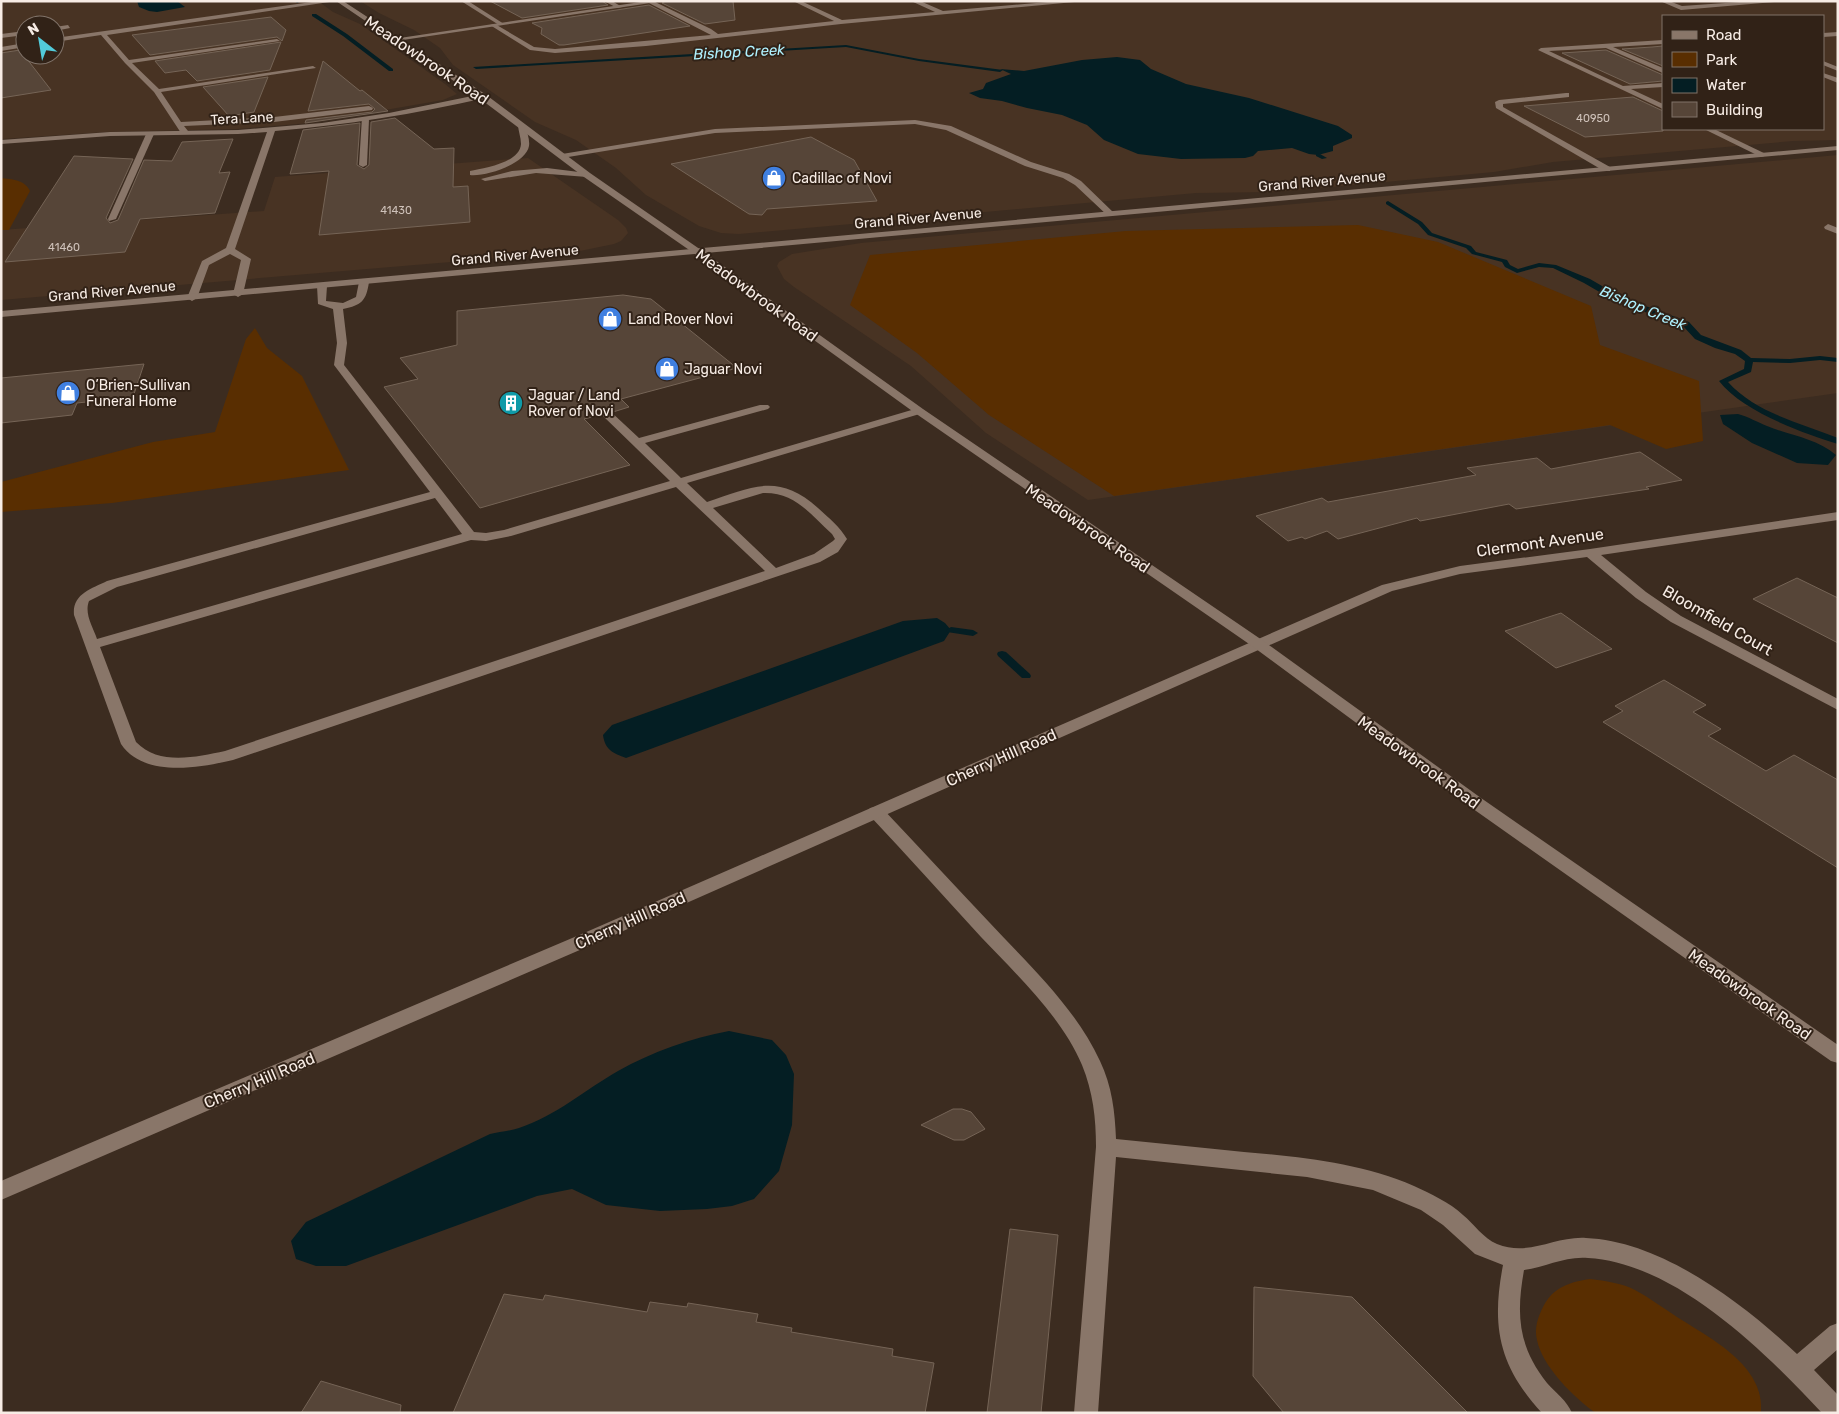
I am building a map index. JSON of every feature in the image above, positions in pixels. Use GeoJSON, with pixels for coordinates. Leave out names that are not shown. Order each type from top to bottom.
{"type":"FeatureCollection","features":[{"type":"Feature","properties":{"kind":"street"},"geometry":{"type":"LineString","coordinates":[[65,38],[333,1]]}},
{"type":"Feature","properties":{"kind":"street","name":"Meadowbrook Road"},"geometry":{"type":"LineString","coordinates":[[339,1],[482,96],[587,175],[698,252],[919,411],[1258,644],[1475,802],[1838,1055]]}},
{"type":"Feature","properties":{"kind":"street"},"geometry":{"type":"LineString","coordinates":[[464,1],[501,24]]}},
{"type":"Feature","properties":{"kind":"street"},"geometry":{"type":"LineString","coordinates":[[607,1],[619,7]]}},
{"type":"Feature","properties":{"kind":"street"},"geometry":{"type":"LineString","coordinates":[[396,39],[661,1]]}},
{"type":"Feature","properties":{"kind":"street"},"geometry":{"type":"LineString","coordinates":[[796,1],[841,22]]}},
{"type":"Feature","properties":{"kind":"street"},"geometry":{"type":"LineString","coordinates":[[914,1],[944,14]]}},
{"type":"Feature","properties":{"kind":"street"},"geometry":{"type":"LineString","coordinates":[[1033,1],[1040,4]]}},
{"type":"Feature","properties":{"kind":"street"},"geometry":{"type":"LineString","coordinates":[[493,25],[532,49],[545,51],[646,44],[841,22],[1082,1]]}},
{"type":"Feature","properties":{"kind":"street"},"geometry":{"type":"LineString","coordinates":[[1662,1],[1681,8],[1783,1]]}},
{"type":"Feature","properties":{"kind":"street"},"geometry":{"type":"LineString","coordinates":[[650,2],[709,30],[717,36]]}},
{"type":"Feature","properties":{"kind":"street"},"geometry":{"type":"LineString","coordinates":[[102,32],[127,62],[156,91],[185,133]]}},
{"type":"Feature","properties":{"kind":"street"},"geometry":{"type":"LineString","coordinates":[[1,36],[15,34]]}},
{"type":"Feature","properties":{"kind":"street"},"geometry":{"type":"LineString","coordinates":[[1824,35],[1838,34]]}},
{"type":"Feature","properties":{"kind":"street"},"geometry":{"type":"LineString","coordinates":[[127,62],[277,41]]}},
{"type":"Feature","properties":{"kind":"street"},"geometry":{"type":"LineString","coordinates":[[1662,43],[1542,50],[1662,107]]}},
{"type":"Feature","properties":{"kind":"street"},"geometry":{"type":"LineString","coordinates":[[1605,46],[1662,71]]}},
{"type":"Feature","properties":{"kind":"street"},"geometry":{"type":"LineString","coordinates":[[1,49],[15,47]]}},
{"type":"Feature","properties":{"kind":"street"},"geometry":{"type":"LineString","coordinates":[[1824,63],[1838,68]]}},
{"type":"Feature","properties":{"kind":"street"},"geometry":{"type":"LineString","coordinates":[[156,91],[313,68]]}},
{"type":"Feature","properties":{"kind":"street"},"geometry":{"type":"LineString","coordinates":[[1824,75],[1838,81]]}},
{"type":"Feature","properties":{"kind":"street"},"geometry":{"type":"LineString","coordinates":[[1621,88],[1662,85]]}},
{"type":"Feature","properties":{"kind":"street","name":"Tera Lane"},"geometry":{"type":"LineString","coordinates":[[1,142],[110,134],[272,129],[365,119],[482,96]]}},
{"type":"Feature","properties":{"kind":"street"},"geometry":{"type":"LineString","coordinates":[[1566,96],[1499,102],[1500,108],[1607,169]]}},
{"type":"Feature","properties":{"kind":"street"},"geometry":{"type":"LineString","coordinates":[[179,124],[302,119],[369,108]]}},
{"type":"Feature","properties":{"kind":"street"},"geometry":{"type":"LineString","coordinates":[[363,165],[365,119]]}},
{"type":"Feature","properties":{"kind":"street"},"geometry":{"type":"LineString","coordinates":[[562,156],[715,131],[915,122],[948,128],[1028,164],[1066,176],[1078,182],[1111,214]]}},
{"type":"Feature","properties":{"kind":"street"},"geometry":{"type":"LineString","coordinates":[[473,173],[506,165],[521,155],[525,147],[522,126]]}},
{"type":"Feature","properties":{"kind":"street"},"geometry":{"type":"LineString","coordinates":[[192,298],[206,263],[230,250],[272,129]]}},
{"type":"Feature","properties":{"kind":"street"},"geometry":{"type":"LineString","coordinates":[[1710,130],[1764,155]]}},
{"type":"Feature","properties":{"kind":"street"},"geometry":{"type":"LineString","coordinates":[[112,219],[150,134]]}},
{"type":"Feature","properties":{"kind":"street","name":"Grand River Avenue"},"geometry":{"type":"LineString","coordinates":[[1,314],[1838,148]]}},
{"type":"Feature","properties":{"kind":"street"},"geometry":{"type":"LineString","coordinates":[[485,179],[509,173],[539,169],[587,175]]}},
{"type":"Feature","properties":{"kind":"street"},"geometry":{"type":"LineString","coordinates":[[1828,227],[1838,231]]}},
{"type":"Feature","properties":{"kind":"street"},"geometry":{"type":"LineString","coordinates":[[230,250],[246,259],[238,294]]}},
{"type":"Feature","properties":{"kind":"street"},"geometry":{"type":"LineString","coordinates":[[322,286],[321,302],[338,308],[362,295],[364,282]]}},
{"type":"Feature","properties":{"kind":"street"},"geometry":{"type":"LineString","coordinates":[[338,308],[342,343],[340,365],[470,536]]}},
{"type":"Feature","properties":{"kind":"street"},"geometry":{"type":"LineString","coordinates":[[637,442],[764,406]]}},
{"type":"Feature","properties":{"kind":"street"},"geometry":{"type":"LineString","coordinates":[[92,645],[470,536],[486,537],[506,533],[919,411]]}},
{"type":"Feature","properties":{"kind":"street"},"geometry":{"type":"LineString","coordinates":[[606,413],[774,573]]}},
{"type":"Feature","properties":{"kind":"street"},"geometry":{"type":"LineString","coordinates":[[438,494],[112,584],[83,599],[80,607],[81,615],[129,744],[134,752],[145,758],[179,763],[228,756],[828,554],[837,546],[841,539],[837,532],[795,495],[786,491],[772,489],[758,491],[705,507]]}},
{"type":"Feature","properties":{"kind":"street","name":"Clermont Avenue"},"geometry":{"type":"LineString","coordinates":[[1258,644],[1387,588],[1422,578],[1460,570],[1590,553],[1838,516]]}},
{"type":"Feature","properties":{"kind":"street","name":"Bloomfield Court"},"geometry":{"type":"LineString","coordinates":[[1590,553],[1641,595],[1676,619],[1838,706]]}},
{"type":"Feature","properties":{"kind":"street","name":"Cherry Hill Road"},"geometry":{"type":"LineString","coordinates":[[1,1191],[876,812],[1258,644]]}},
{"type":"Feature","properties":{"kind":"street"},"geometry":{"type":"LineString","coordinates":[[876,812],[1022,969],[1068,1024],[1086,1053],[1099,1082],[1105,1116],[1106,1147],[1086,1413]]}},
{"type":"Feature","properties":{"kind":"street"},"geometry":{"type":"LineString","coordinates":[[1106,1147],[1302,1167],[1363,1178],[1409,1194],[1428,1203],[1450,1218],[1487,1250],[1515,1259],[1533,1258],[1565,1249],[1586,1247],[1614,1251],[1655,1266],[1704,1293],[1754,1331],[1798,1369],[1838,1412]]}},
{"type":"Feature","properties":{"kind":"street"},"geometry":{"type":"LineString","coordinates":[[1515,1259],[1510,1282],[1509,1328],[1511,1338],[1523,1366],[1538,1389],[1560,1413]]}},
{"type":"Feature","properties":{"kind":"street"},"geometry":{"type":"LineString","coordinates":[[1798,1369],[1838,1334]]}},
{"type":"Feature","properties":{"kind":"shaded area"},"geometry":{"type":"Polygon","coordinates":[[[1,1],[318,1],[333,12],[360,24],[457,94],[443,100],[310,123],[237,129],[106,132],[1,139],[1,1]]]}},
{"type":"Feature","properties":{"kind":"shaded area"},"geometry":{"type":"Polygon","coordinates":[[[360,1],[1838,1],[1838,140],[1793,141],[1553,162],[1494,172],[1276,192],[1196,193],[739,234],[721,233],[699,226],[646,195],[616,168],[576,140],[535,122],[453,65],[440,48],[414,30],[379,13],[360,1]]]}},
{"type":"Feature","properties":{"kind":"shaded area"},"geometry":{"type":"Polygon","coordinates":[[[1838,155],[1838,393],[1088,500],[986,433],[911,366],[794,287],[784,279],[777,266],[779,262],[792,254],[861,243],[1838,155]]]}},
{"type":"Feature","properties":{"kind":"shaded area"},"geometry":{"type":"Polygon","coordinates":[[[528,158],[618,220],[628,233],[621,241],[614,244],[580,251],[1,300],[1,230],[264,211],[275,177],[528,158]]]}},
{"type":"Feature","properties":{"kind":"green space"},"geometry":{"type":"Polygon","coordinates":[[[1,178],[22,182],[30,191],[9,230],[1,230],[1,178]]]}},
{"type":"Feature","properties":{"kind":"green space"},"geometry":{"type":"Polygon","coordinates":[[[1358,225],[1438,242],[1591,306],[1600,345],[1699,381],[1703,441],[1666,449],[1610,425],[1114,496],[989,415],[917,353],[850,305],[870,255],[1126,231],[1358,225]]]}},
{"type":"Feature","properties":{"kind":"green space"},"geometry":{"type":"Polygon","coordinates":[[[255,328],[267,348],[302,376],[349,470],[112,503],[1,512],[1,482],[153,442],[215,432],[246,339],[255,328]]]}},
{"type":"Feature","properties":{"kind":"green space"},"geometry":{"type":"Polygon","coordinates":[[[1590,1279],[1619,1284],[1635,1290],[1719,1344],[1733,1355],[1755,1381],[1760,1396],[1761,1413],[1596,1413],[1588,1407],[1569,1391],[1552,1371],[1540,1350],[1536,1331],[1541,1311],[1547,1300],[1557,1290],[1569,1284],[1590,1279]]]}},
{"type":"Feature","properties":{"kind":"water"},"geometry":{"type":"Polygon","coordinates":[[[137,1],[177,1],[185,7],[157,12],[149,11],[139,7],[137,1]]]}},
{"type":"Feature","properties":{"kind":"water"},"geometry":{"type":"Polygon","coordinates":[[[1117,57],[1140,60],[1151,69],[1186,84],[1249,98],[1338,126],[1352,135],[1352,138],[1333,146],[1333,151],[1318,155],[1292,148],[1258,151],[1253,156],[1245,158],[1181,159],[1138,154],[1104,140],[1087,125],[1062,115],[1002,101],[980,98],[969,93],[983,89],[986,83],[1011,74],[1000,69],[1024,71],[1082,60],[1117,57]]]}},
{"type":"Feature","properties":{"kind":"water"},"geometry":{"type":"Polygon","coordinates":[[[1738,414],[1812,441],[1836,455],[1828,465],[1797,463],[1752,443],[1723,424],[1720,415],[1738,414]]]}},
{"type":"Feature","properties":{"kind":"water"},"geometry":{"type":"Polygon","coordinates":[[[937,618],[951,630],[944,641],[626,758],[610,750],[604,740],[603,735],[612,725],[903,621],[937,618]]]}},
{"type":"Feature","properties":{"kind":"water"},"geometry":{"type":"Polygon","coordinates":[[[729,1031],[772,1040],[786,1055],[794,1074],[792,1125],[779,1171],[754,1199],[732,1206],[660,1211],[606,1205],[572,1189],[537,1196],[346,1266],[316,1266],[296,1259],[291,1241],[306,1222],[490,1134],[519,1128],[546,1117],[606,1078],[644,1058],[686,1042],[729,1031]]]}},
{"type":"Feature","properties":{"kind":"building"},"geometry":{"type":"Polygon","coordinates":[[[490,1],[602,1],[608,5],[522,18],[490,1]]]}},
{"type":"Feature","properties":{"kind":"building"},"geometry":{"type":"Polygon","coordinates":[[[666,1],[733,1],[735,20],[705,24],[662,3],[666,1]]]}},
{"type":"Feature","properties":{"kind":"building"},"geometry":{"type":"Polygon","coordinates":[[[649,5],[690,26],[559,45],[541,34],[542,28],[532,23],[649,5]]]}},
{"type":"Feature","properties":{"kind":"building"},"geometry":{"type":"Polygon","coordinates":[[[271,17],[286,30],[282,41],[277,37],[150,55],[132,35],[271,17]]]}},
{"type":"Feature","properties":{"kind":"building"},"geometry":{"type":"Polygon","coordinates":[[[281,42],[270,70],[197,81],[186,70],[165,73],[155,61],[281,42]]]}},
{"type":"Feature","properties":{"kind":"building"},"geometry":{"type":"Polygon","coordinates":[[[1662,46],[1662,66],[1622,49],[1662,46]]]}},
{"type":"Feature","properties":{"kind":"building"},"geometry":{"type":"Polygon","coordinates":[[[1606,50],[1662,75],[1662,81],[1630,84],[1562,53],[1606,50]]]}},
{"type":"Feature","properties":{"kind":"building"},"geometry":{"type":"Polygon","coordinates":[[[15,51],[15,65],[32,65],[51,90],[1,98],[1,53],[15,51]]]}},
{"type":"Feature","properties":{"kind":"building"},"geometry":{"type":"Polygon","coordinates":[[[323,61],[388,111],[305,123],[306,120],[372,112],[375,109],[369,104],[308,111],[323,61]]]}},
{"type":"Feature","properties":{"kind":"building"},"geometry":{"type":"Polygon","coordinates":[[[268,77],[254,112],[229,116],[203,87],[268,77]]]}},
{"type":"Feature","properties":{"kind":"building"},"geometry":{"type":"Polygon","coordinates":[[[1633,97],[1662,111],[1663,131],[1585,137],[1524,106],[1633,97]]]}},
{"type":"Feature","properties":{"kind":"building"},"geometry":{"type":"Polygon","coordinates":[[[395,118],[434,149],[454,148],[453,187],[468,186],[470,222],[319,235],[329,171],[290,174],[303,130],[360,123],[357,165],[364,169],[369,165],[371,122],[395,118]]]}},
{"type":"Feature","properties":{"kind":"building","name":"Cadillac of Novi"},"geometry":{"type":"Polygon","coordinates":[[[811,137],[854,160],[877,201],[767,209],[762,215],[749,214],[671,164],[811,137]]]}},
{"type":"Feature","properties":{"kind":"building"},"geometry":{"type":"Polygon","coordinates":[[[233,139],[219,173],[230,172],[215,213],[140,219],[125,252],[5,262],[74,156],[133,159],[106,218],[110,223],[118,220],[144,160],[172,161],[182,142],[233,139]]]}},
{"type":"Feature","properties":{"kind":"building","name":"Jaguar / Land Rover of Novi"},"geometry":{"type":"Polygon","coordinates":[[[623,295],[651,299],[737,368],[621,399],[629,407],[613,412],[610,409],[602,409],[598,413],[600,415],[584,419],[630,465],[480,508],[384,387],[418,379],[400,358],[457,345],[457,311],[623,295]]]}},
{"type":"Feature","properties":{"kind":"building","name":"O’Brien-Sullivan Funeral Home"},"geometry":{"type":"Polygon","coordinates":[[[144,364],[133,397],[77,403],[72,415],[1,423],[1,378],[144,364]]]}},
{"type":"Feature","properties":{"kind":"building"},"geometry":{"type":"Polygon","coordinates":[[[1640,452],[1682,480],[1646,487],[1649,489],[1516,509],[1509,504],[1420,521],[1417,518],[1338,539],[1327,531],[1305,539],[1302,537],[1288,541],[1256,516],[1322,498],[1328,502],[1476,475],[1467,468],[1537,458],[1551,469],[1640,452]]]}},
{"type":"Feature","properties":{"kind":"building"},"geometry":{"type":"Polygon","coordinates":[[[1797,578],[1838,598],[1838,643],[1753,599],[1797,578]]]}},
{"type":"Feature","properties":{"kind":"building"},"geometry":{"type":"Polygon","coordinates":[[[1561,613],[1612,649],[1556,668],[1505,631],[1561,613]]]}},
{"type":"Feature","properties":{"kind":"building"},"geometry":{"type":"Polygon","coordinates":[[[1664,680],[1706,705],[1693,712],[1721,729],[1708,736],[1766,771],[1794,755],[1838,780],[1838,868],[1603,722],[1623,711],[1615,706],[1664,680]]]}},
{"type":"Feature","properties":{"kind":"building"},"geometry":{"type":"Polygon","coordinates":[[[953,1109],[971,1112],[985,1129],[964,1140],[954,1140],[921,1125],[953,1109]]]}},
{"type":"Feature","properties":{"kind":"building"},"geometry":{"type":"Polygon","coordinates":[[[1010,1229],[1058,1235],[1041,1413],[987,1413],[1010,1229]]]}},
{"type":"Feature","properties":{"kind":"building"},"geometry":{"type":"Polygon","coordinates":[[[1254,1287],[1352,1297],[1468,1413],[1284,1413],[1253,1376],[1254,1287]]]}},
{"type":"Feature","properties":{"kind":"building"},"geometry":{"type":"Polygon","coordinates":[[[504,1294],[543,1300],[545,1295],[647,1312],[650,1302],[687,1307],[688,1303],[758,1314],[756,1322],[792,1328],[791,1332],[893,1349],[892,1356],[934,1363],[925,1413],[453,1413],[504,1294]]]}},
{"type":"Feature","properties":{"kind":"building"},"geometry":{"type":"Polygon","coordinates":[[[321,1381],[401,1405],[400,1413],[301,1413],[321,1381]]]}},
{"type":"Feature","properties":{"kind":"waterway","name":"Bishop Creek"},"geometry":{"type":"LineString","coordinates":[[314,15],[345,35],[391,70]]}},
{"type":"Feature","properties":{"kind":"waterway","name":"Bishop Creek"},"geometry":{"type":"LineString","coordinates":[[476,67],[846,46],[919,60],[1000,70]]}},
{"type":"Feature","properties":{"kind":"waterway","name":"Bishop Creek"},"geometry":{"type":"LineString","coordinates":[[1318,155],[1324,158]]}},
{"type":"Feature","properties":{"kind":"waterway","name":"Bishop Creek"},"geometry":{"type":"LineString","coordinates":[[1388,203],[1420,223],[1430,234],[1469,247],[1474,253],[1505,261],[1507,266],[1517,271],[1539,265],[1554,266],[1587,281],[1618,299],[1686,324],[1698,337],[1738,352],[1749,360]]}},
{"type":"Feature","properties":{"kind":"waterway"},"geometry":{"type":"LineString","coordinates":[[1749,360],[1790,361],[1820,358],[1838,360]]}},
{"type":"Feature","properties":{"kind":"waterway","name":"Bishop Creek"},"geometry":{"type":"LineString","coordinates":[[1749,360],[1748,370],[1723,381],[1733,392],[1745,401],[1776,417],[1838,441]]}},
{"type":"Feature","properties":{"kind":"waterway"},"geometry":{"type":"LineString","coordinates":[[951,630],[973,633]]}},
{"type":"Feature","properties":{"kind":"waterway"},"geometry":{"type":"LineString","coordinates":[[1002,654],[1026,676]]}},
{"type":"Feature","properties":{"kind":"place","name":"Cadillac of Novi"},"geometry":{"type":"Point","coordinates":[774,178]}},
{"type":"Feature","properties":{"kind":"place","name":"Land Rover Novi"},"geometry":{"type":"Point","coordinates":[610,319]}},
{"type":"Feature","properties":{"kind":"place","name":"Jaguar Novi"},"geometry":{"type":"Point","coordinates":[667,369]}},
{"type":"Feature","properties":{"kind":"place","name":"O’Brien-Sullivan Funeral Home"},"geometry":{"type":"Point","coordinates":[68,393]}},
{"type":"Feature","properties":{"kind":"place","name":"Jaguar / Land Rover of Novi"},"geometry":{"type":"Point","coordinates":[511,403]}}]}
